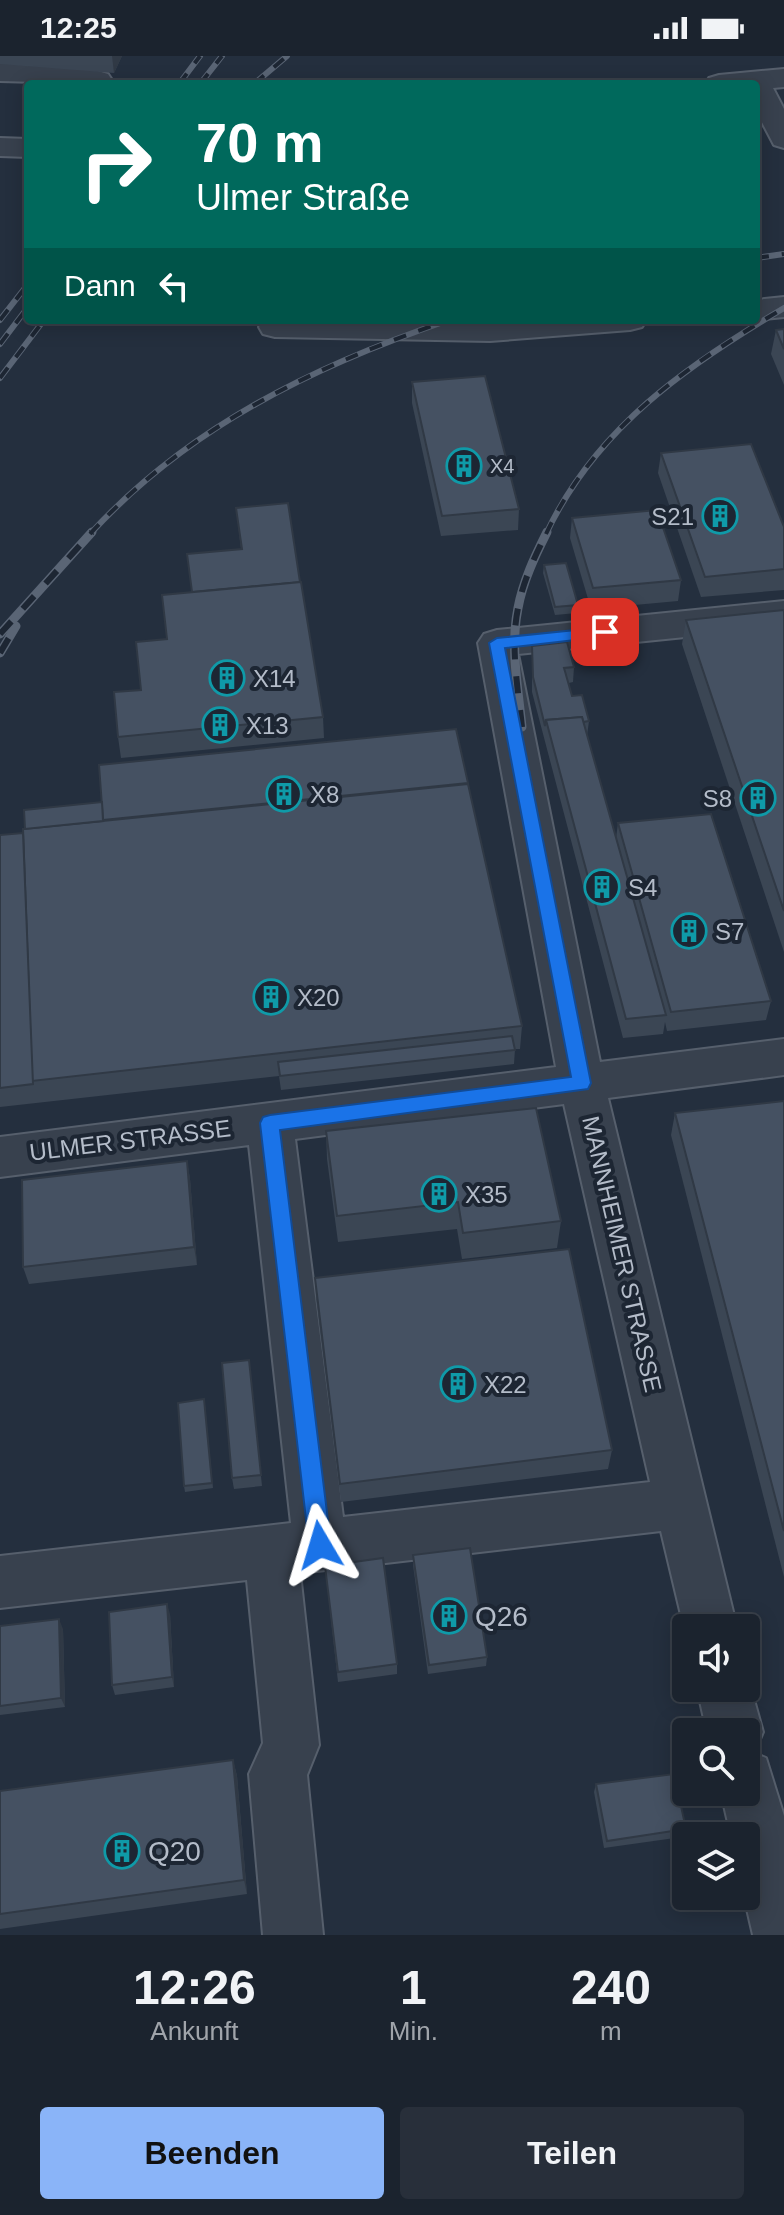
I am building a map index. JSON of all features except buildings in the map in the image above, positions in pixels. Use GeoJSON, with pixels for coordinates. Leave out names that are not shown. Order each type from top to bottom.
{"type":"FeatureCollection","features":[{"type":"Feature","properties":{"kind":"lane"},"geometry":{"type":"LineString","coordinates":[[0,72],[98,80]]}},
{"type":"Feature","properties":{"kind":"lane"},"geometry":{"type":"LineString","coordinates":[[770,79],[784,139]]}},
{"type":"Feature","properties":{"kind":"lane"},"geometry":{"type":"LineString","coordinates":[[760,310],[784,307]]}},
{"type":"Feature","properties":{"kind":"lane"},"geometry":{"type":"LineString","coordinates":[[275,327],[536,324]]}},
{"type":"Feature","properties":{"kind":"lane","name":"MANNHEIMER STRASSE"},"geometry":{"type":"LineString","coordinates":[[707,1614],[582,1083],[497,643],[784,614]]}},
{"type":"Feature","properties":{"kind":"lane","name":"ULMER STRASSE"},"geometry":{"type":"LineString","coordinates":[[0,1157],[784,1057]]}},
{"type":"Feature","properties":{"kind":"lane"},"geometry":{"type":"LineString","coordinates":[[270,1123],[296,1548],[291,1745],[278,1774],[293,1935]]}},
{"type":"Feature","properties":{"kind":"lane"},"geometry":{"type":"LineString","coordinates":[[0,1582],[681,1504]]}},
{"type":"Feature","properties":{"kind":"lane"},"geometry":{"type":"LineString","coordinates":[[753,1806],[783,1935]]}},
{"type":"Feature","properties":{"kind":"railway"},"geometry":{"type":"LineString","coordinates":[[182,80],[200,56]]}},
{"type":"Feature","properties":{"kind":"railway"},"geometry":{"type":"LineString","coordinates":[[203,80],[222,56]]}},
{"type":"Feature","properties":{"kind":"railway"},"geometry":{"type":"LineString","coordinates":[[259,80],[287,56]]}},
{"type":"Feature","properties":{"kind":"railway"},"geometry":{"type":"LineString","coordinates":[[760,257],[784,254]]}},
{"type":"Feature","properties":{"kind":"railway"},"geometry":{"type":"LineString","coordinates":[[0,320],[24,289]]}},
{"type":"Feature","properties":{"kind":"railway"},"geometry":{"type":"LineString","coordinates":[[760,323],[784,308]]}},
{"type":"Feature","properties":{"kind":"railway"},"geometry":{"type":"LineString","coordinates":[[0,344],[24,312]]}},
{"type":"Feature","properties":{"kind":"railway"},"geometry":{"type":"LineString","coordinates":[[0,378],[41,324]]}},
{"type":"Feature","properties":{"kind":"railway"},"geometry":{"type":"LineString","coordinates":[[92,532],[168,462],[211,431],[302,380],[438,324]]}},
{"type":"Feature","properties":{"kind":"railway"},"geometry":{"type":"LineString","coordinates":[[546,533],[566,496],[617,431],[679,377],[758,324]]}},
{"type":"Feature","properties":{"kind":"railway"},"geometry":{"type":"LineString","coordinates":[[0,634],[92,532]]}},
{"type":"Feature","properties":{"kind":"railway"},"geometry":{"type":"LineString","coordinates":[[522,727],[516,668],[516,623],[526,578],[546,533]]}},
{"type":"Feature","properties":{"kind":"railway"},"geometry":{"type":"LineString","coordinates":[[0,653],[16,626]]}},
{"type":"Feature","properties":{"kind":"place","name":"X4"},"geometry":{"type":"Point","coordinates":[464,466]}},
{"type":"Feature","properties":{"kind":"place","name":"S21"},"geometry":{"type":"Point","coordinates":[720,516]}},
{"type":"Feature","properties":{"kind":"place","name":"X14"},"geometry":{"type":"Point","coordinates":[227,678]}},
{"type":"Feature","properties":{"kind":"place","name":"X13"},"geometry":{"type":"Point","coordinates":[220,725]}},
{"type":"Feature","properties":{"kind":"place","name":"X8"},"geometry":{"type":"Point","coordinates":[284,794]}},
{"type":"Feature","properties":{"kind":"place","name":"S8"},"geometry":{"type":"Point","coordinates":[758,798]}},
{"type":"Feature","properties":{"kind":"place","name":"S4"},"geometry":{"type":"Point","coordinates":[602,887]}},
{"type":"Feature","properties":{"kind":"place","name":"S7"},"geometry":{"type":"Point","coordinates":[689,931]}},
{"type":"Feature","properties":{"kind":"place","name":"X20"},"geometry":{"type":"Point","coordinates":[271,997]}},
{"type":"Feature","properties":{"kind":"place","name":"X35"},"geometry":{"type":"Point","coordinates":[439,1194]}},
{"type":"Feature","properties":{"kind":"place","name":"X22"},"geometry":{"type":"Point","coordinates":[458,1384]}},
{"type":"Feature","properties":{"kind":"place","name":"Q26"},"geometry":{"type":"Point","coordinates":[449,1616]}},
{"type":"Feature","properties":{"kind":"place","name":"Q20"},"geometry":{"type":"Point","coordinates":[122,1851]}},
{"type":"Feature","properties":{"kind":"route"},"geometry":{"type":"LineString","coordinates":[[320,1545],[270,1123],[582,1083],[497,643],[605,632]]}}]}
